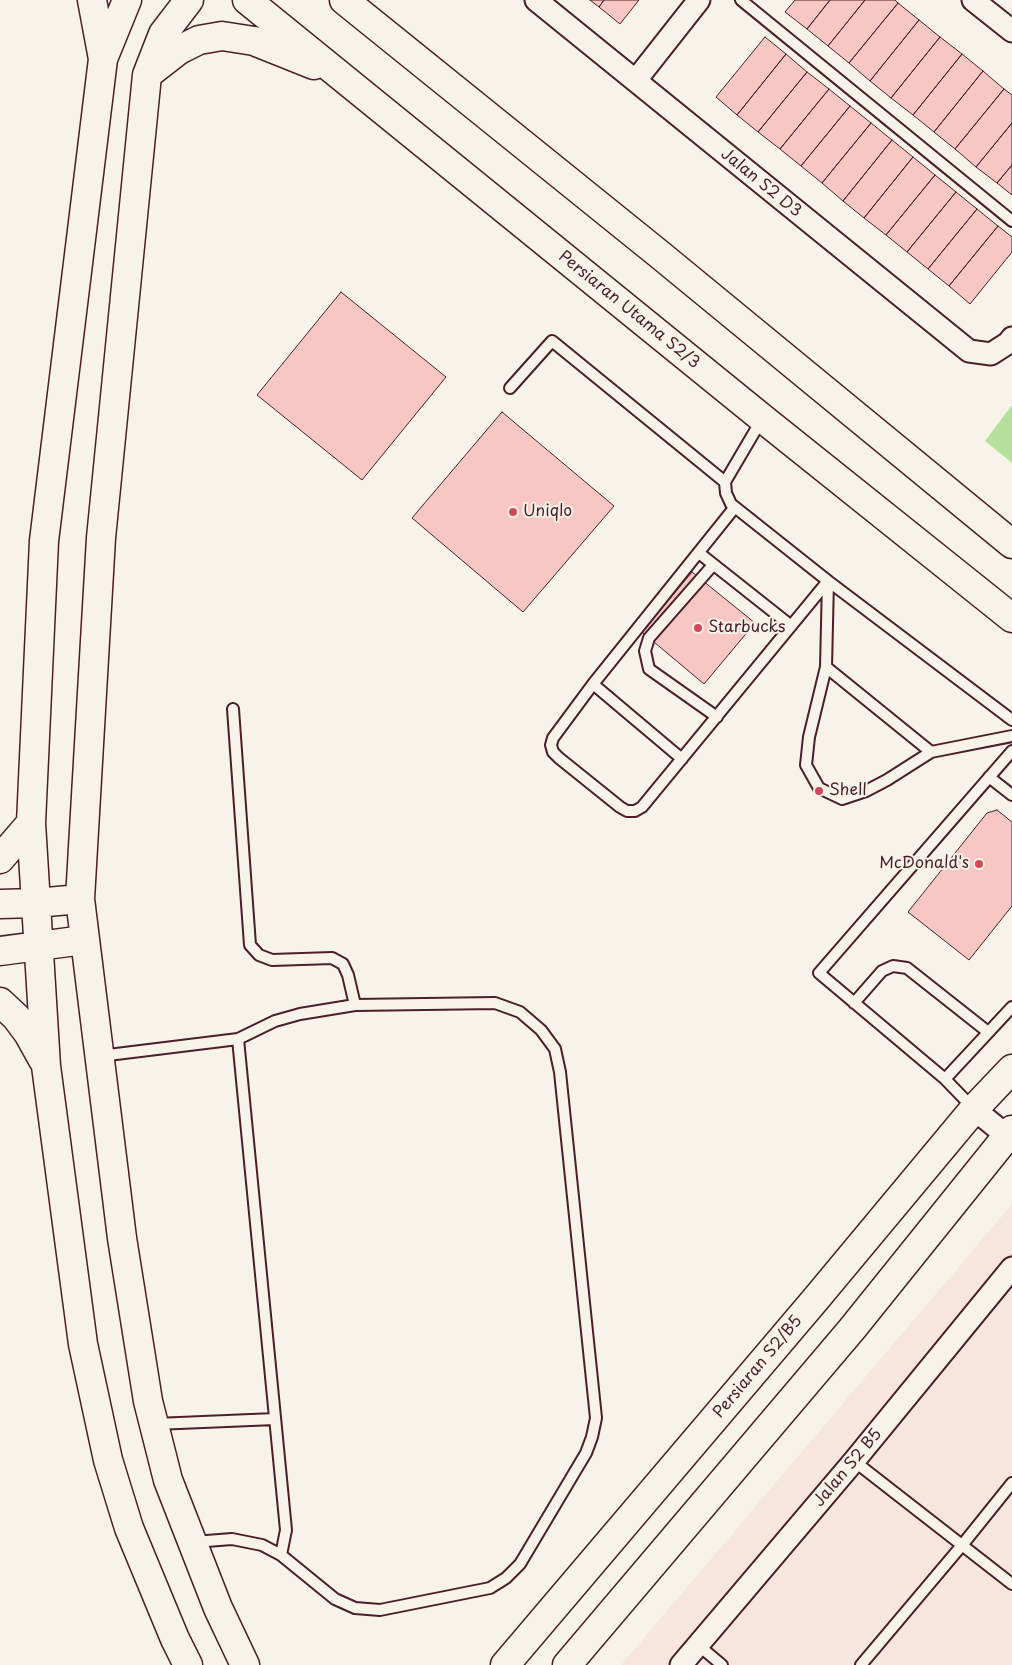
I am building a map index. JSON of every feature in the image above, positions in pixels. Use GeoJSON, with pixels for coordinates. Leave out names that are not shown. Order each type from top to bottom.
{"type":"FeatureCollection","features":[{"type":"Feature","properties":{"kind":"street"},"geometry":{"type":"LineString","coordinates":[[92,0],[103,59]]}},
{"type":"Feature","properties":{"kind":"street"},"geometry":{"type":"LineString","coordinates":[[127,0],[103,59],[44,541],[31,823],[46,1066],[83,1344],[108,1460],[129,1528],[175,1639],[188,1665]]}},
{"type":"Feature","properties":{"kind":"street"},"geometry":{"type":"LineString","coordinates":[[190,0],[163,34],[147,75],[101,538],[80,899],[122,1238],[148,1401],[168,1480],[218,1608],[245,1665]]}},
{"type":"Feature","properties":{"kind":"street","name":"Persiaran Utama S2/3"},"geometry":{"type":"LineString","coordinates":[[247,0],[762,418],[1012,618]]}},
{"type":"Feature","properties":{"kind":"street"},"geometry":{"type":"LineString","coordinates":[[344,0],[667,261],[1012,544]]}},
{"type":"Feature","properties":{"kind":"street","name":"Jalan S2 D3"},"geometry":{"type":"LineString","coordinates":[[536,0],[969,352],[991,354],[1008,343],[1012,338]]}},
{"type":"Feature","properties":{"kind":"street"},"geometry":{"type":"LineString","coordinates":[[636,80],[699,0]]}},
{"type":"Feature","properties":{"kind":"street"},"geometry":{"type":"LineString","coordinates":[[973,0],[1012,31]]}},
{"type":"Feature","properties":{"kind":"street"},"geometry":{"type":"LineString","coordinates":[[147,75],[179,50],[199,40],[222,36],[254,41],[340,76]]}},
{"type":"Feature","properties":{"kind":"street"},"geometry":{"type":"LineString","coordinates":[[0,859],[31,823]]}},
{"type":"Feature","properties":{"kind":"street"},"geometry":{"type":"LineString","coordinates":[[0,904],[80,899]]}},
{"type":"Feature","properties":{"kind":"street"},"geometry":{"type":"LineString","coordinates":[[0,951],[84,940]]}},
{"type":"Feature","properties":{"kind":"street"},"geometry":{"type":"LineString","coordinates":[[0,1002],[16,1017],[28,1033],[46,1066]]}},
{"type":"Feature","properties":{"kind":"street","name":"Persiaran S2/B5"},"geometry":{"type":"LineString","coordinates":[[505,1665],[815,1300],[974,1109],[1012,1069]]}},
{"type":"Feature","properties":{"kind":"street"},"geometry":{"type":"LineString","coordinates":[[567,1665],[852,1329],[1010,1135],[974,1109]]}},
{"type":"Feature","properties":{"kind":"street","name":"Jalan S2 B5"},"geometry":{"type":"LineString","coordinates":[[681,1665],[854,1461],[1012,1268]]}},
{"type":"Feature","properties":{"kind":"lane"},"geometry":{"type":"LineString","coordinates":[[741,0],[1012,221]]}},
{"type":"Feature","properties":{"kind":"lane"},"geometry":{"type":"LineString","coordinates":[[510,388],[552,341],[725,482]]}},
{"type":"Feature","properties":{"kind":"lane"},"geometry":{"type":"LineString","coordinates":[[762,418],[725,482],[726,493],[733,506],[828,581],[1012,720]]}},
{"type":"Feature","properties":{"kind":"lane"},"geometry":{"type":"LineString","coordinates":[[733,506],[699,553],[593,684],[553,738],[551,745],[559,758],[620,807],[635,811],[642,807],[828,581]]}},
{"type":"Feature","properties":{"kind":"lane"},"geometry":{"type":"LineString","coordinates":[[699,553],[790,625]]}},
{"type":"Feature","properties":{"kind":"lane"},"geometry":{"type":"LineString","coordinates":[[713,565],[649,638],[645,651],[649,669],[716,717]]}},
{"type":"Feature","properties":{"kind":"lane"},"geometry":{"type":"LineString","coordinates":[[828,581],[826,667],[809,737],[806,765],[819,788],[842,799],[887,780],[931,752],[1012,736]]}},
{"type":"Feature","properties":{"kind":"lane"},"geometry":{"type":"LineString","coordinates":[[826,667],[931,752]]}},
{"type":"Feature","properties":{"kind":"lane"},"geometry":{"type":"LineString","coordinates":[[593,684],[682,759]]}},
{"type":"Feature","properties":{"kind":"lane"},"geometry":{"type":"LineString","coordinates":[[233,709],[250,945],[259,955],[272,960],[332,958],[343,964],[348,975],[354,1005]]}},
{"type":"Feature","properties":{"kind":"lane"},"geometry":{"type":"LineString","coordinates":[[974,1109],[945,1079],[819,973],[1012,751]]}},
{"type":"Feature","properties":{"kind":"lane"},"geometry":{"type":"LineString","coordinates":[[990,777],[1012,795]]}},
{"type":"Feature","properties":{"kind":"lane"},"geometry":{"type":"LineString","coordinates":[[854,1003],[882,971],[893,966],[907,968],[988,1032]]}},
{"type":"Feature","properties":{"kind":"lane"},"geometry":{"type":"LineString","coordinates":[[99,1056],[238,1039],[275,1021],[300,1014],[354,1005],[495,1002],[520,1012],[542,1030],[555,1049],[560,1072],[596,1418],[586,1453],[520,1564],[506,1578],[490,1588],[380,1610],[355,1608],[335,1599],[280,1555],[262,1544],[232,1539],[192,1542]]}},
{"type":"Feature","properties":{"kind":"lane"},"geometry":{"type":"LineString","coordinates":[[945,1079],[1012,1006]]}},
{"type":"Feature","properties":{"kind":"lane"},"geometry":{"type":"LineString","coordinates":[[238,1039],[286,1530],[280,1555]]}},
{"type":"Feature","properties":{"kind":"lane"},"geometry":{"type":"LineString","coordinates":[[154,1424],[275,1419]]}},
{"type":"Feature","properties":{"kind":"lane"},"geometry":{"type":"LineString","coordinates":[[854,1461],[1012,1584]]}},
{"type":"Feature","properties":{"kind":"lane"},"geometry":{"type":"LineString","coordinates":[[861,1665],[1012,1483]]}},
{"type":"Feature","properties":{"kind":"lane"},"geometry":{"type":"LineString","coordinates":[[697,1644],[722,1665]]}},
{"type":"Feature","properties":{"kind":"shaded area"},"geometry":{"type":"Polygon","coordinates":[[[1012,1204],[1012,1665],[621,1665],[1012,1204]]]}},
{"type":"Feature","properties":{"kind":"green space"},"geometry":{"type":"Polygon","coordinates":[[[1012,405],[1012,463],[985,441],[1012,405]]]}},
{"type":"Feature","properties":{"kind":"building"},"geometry":{"type":"Polygon","coordinates":[[[590,0],[604,0],[599,7],[590,0]]]}},
{"type":"Feature","properties":{"kind":"building"},"geometry":{"type":"Polygon","coordinates":[[[604,0],[639,0],[620,24],[599,7],[604,0]]]}},
{"type":"Feature","properties":{"kind":"building"},"geometry":{"type":"Polygon","coordinates":[[[795,0],[830,0],[807,29],[785,12],[795,0]]]}},
{"type":"Feature","properties":{"kind":"building"},"geometry":{"type":"Polygon","coordinates":[[[830,0],[865,0],[828,46],[807,29],[830,0]]]}},
{"type":"Feature","properties":{"kind":"building"},"geometry":{"type":"Polygon","coordinates":[[[865,0],[895,0],[898,3],[849,63],[828,46],[865,0]]]}},
{"type":"Feature","properties":{"kind":"building"},"geometry":{"type":"Polygon","coordinates":[[[898,3],[919,20],[870,81],[849,63],[898,3]]]}},
{"type":"Feature","properties":{"kind":"building"},"geometry":{"type":"Polygon","coordinates":[[[919,20],[940,37],[891,98],[870,81],[919,20]]]}},
{"type":"Feature","properties":{"kind":"building"},"geometry":{"type":"Polygon","coordinates":[[[765,37],[786,54],[737,115],[716,97],[765,37]]]}},
{"type":"Feature","properties":{"kind":"building"},"geometry":{"type":"Polygon","coordinates":[[[940,37],[962,54],[913,115],[891,98],[940,37]]]}},
{"type":"Feature","properties":{"kind":"building"},"geometry":{"type":"Polygon","coordinates":[[[786,54],[807,72],[758,132],[737,115],[786,54]]]}},
{"type":"Feature","properties":{"kind":"building"},"geometry":{"type":"Polygon","coordinates":[[[962,54],[983,71],[934,132],[913,115],[962,54]]]}},
{"type":"Feature","properties":{"kind":"building"},"geometry":{"type":"Polygon","coordinates":[[[983,71],[1004,89],[955,149],[934,132],[983,71]]]}},
{"type":"Feature","properties":{"kind":"building"},"geometry":{"type":"Polygon","coordinates":[[[807,72],[829,89],[780,149],[758,132],[807,72]]]}},
{"type":"Feature","properties":{"kind":"building"},"geometry":{"type":"Polygon","coordinates":[[[829,89],[850,106],[801,166],[780,149],[829,89]]]}},
{"type":"Feature","properties":{"kind":"building"},"geometry":{"type":"Polygon","coordinates":[[[1004,89],[1012,95],[1012,123],[976,167],[955,149],[1004,89]]]}},
{"type":"Feature","properties":{"kind":"building"},"geometry":{"type":"Polygon","coordinates":[[[850,106],[871,123],[822,183],[801,166],[850,106]]]}},
{"type":"Feature","properties":{"kind":"building"},"geometry":{"type":"Polygon","coordinates":[[[871,123],[892,140],[843,201],[822,183],[871,123]]]}},
{"type":"Feature","properties":{"kind":"building"},"geometry":{"type":"Polygon","coordinates":[[[1012,123],[1012,165],[997,183],[976,167],[1012,123]]]}},
{"type":"Feature","properties":{"kind":"building"},"geometry":{"type":"Polygon","coordinates":[[[892,140],[913,157],[864,218],[843,201],[892,140]]]}},
{"type":"Feature","properties":{"kind":"building"},"geometry":{"type":"Polygon","coordinates":[[[913,157],[935,175],[886,235],[864,218],[913,157]]]}},
{"type":"Feature","properties":{"kind":"building"},"geometry":{"type":"Polygon","coordinates":[[[1012,165],[1012,195],[997,183],[1012,165]]]}},
{"type":"Feature","properties":{"kind":"building"},"geometry":{"type":"Polygon","coordinates":[[[935,175],[956,192],[907,252],[886,235],[935,175]]]}},
{"type":"Feature","properties":{"kind":"building"},"geometry":{"type":"Polygon","coordinates":[[[956,192],[977,209],[928,269],[907,252],[956,192]]]}},
{"type":"Feature","properties":{"kind":"building"},"geometry":{"type":"Polygon","coordinates":[[[977,209],[998,226],[949,286],[928,269],[977,209]]]}},
{"type":"Feature","properties":{"kind":"building"},"geometry":{"type":"Polygon","coordinates":[[[998,226],[1012,237],[1012,252],[970,304],[949,286],[998,226]]]}},
{"type":"Feature","properties":{"kind":"building"},"geometry":{"type":"Polygon","coordinates":[[[341,292],[446,377],[362,480],[257,395],[341,292]]]}},
{"type":"Feature","properties":{"kind":"building","name":"Uniqlo"},"geometry":{"type":"Polygon","coordinates":[[[502,412],[614,506],[523,612],[412,518],[502,412]]]}},
{"type":"Feature","properties":{"kind":"building","name":"Starbucks"},"geometry":{"type":"Polygon","coordinates":[[[692,572],[755,623],[704,684],[642,632],[692,572]]]}},
{"type":"Feature","properties":{"kind":"building","name":"McDonald's"},"geometry":{"type":"Polygon","coordinates":[[[997,810],[1012,822],[1012,906],[969,960],[908,912],[987,813],[997,810]]]}},
{"type":"Feature","properties":{"kind":"place","name":"Uniqlo"},"geometry":{"type":"Point","coordinates":[513,512]}},
{"type":"Feature","properties":{"kind":"place","name":"Starbucks"},"geometry":{"type":"Point","coordinates":[698,628]}},
{"type":"Feature","properties":{"kind":"place","name":"Shell"},"geometry":{"type":"Point","coordinates":[819,791]}},
{"type":"Feature","properties":{"kind":"place","name":"McDonald's"},"geometry":{"type":"Point","coordinates":[979,864]}}]}
